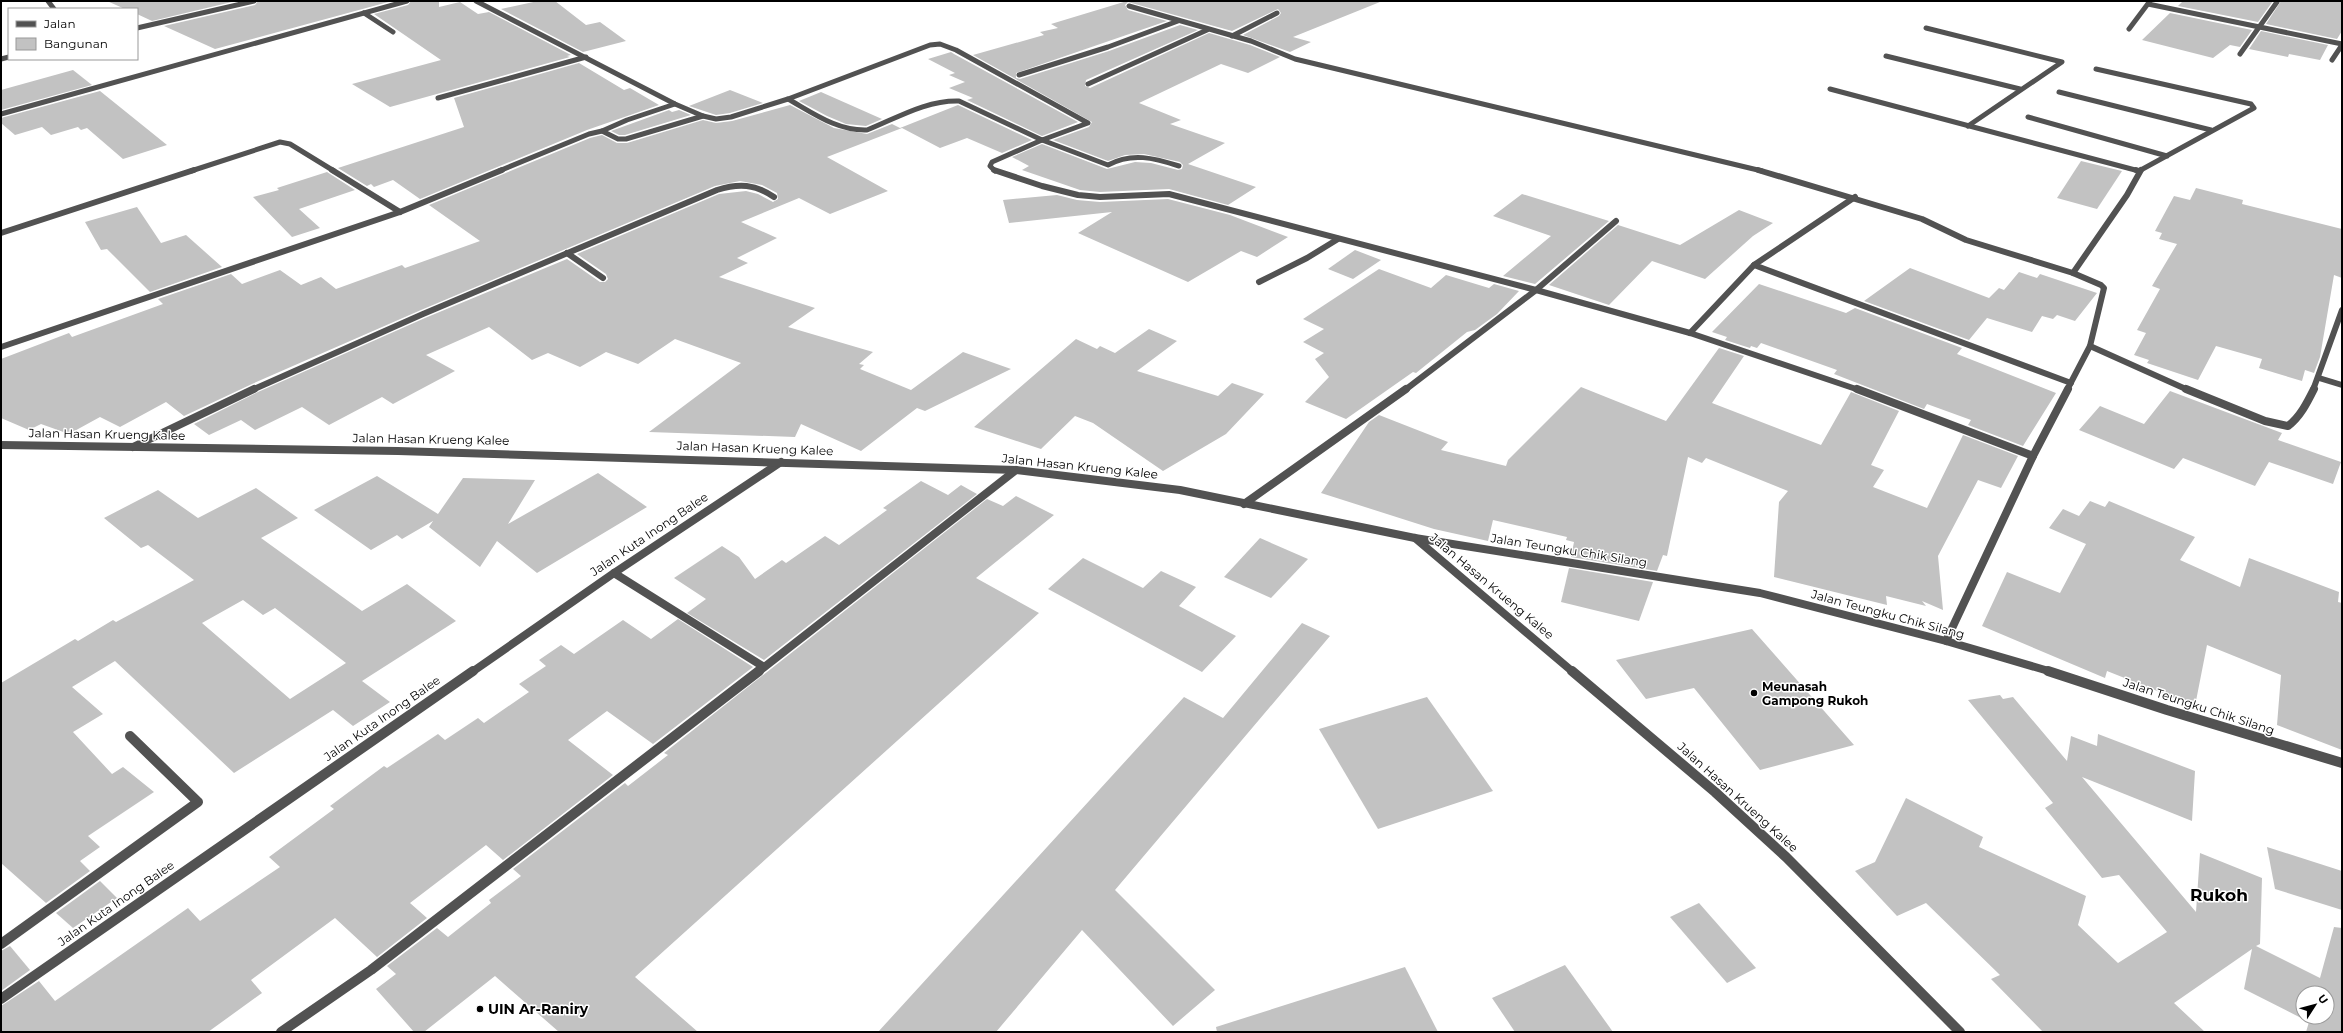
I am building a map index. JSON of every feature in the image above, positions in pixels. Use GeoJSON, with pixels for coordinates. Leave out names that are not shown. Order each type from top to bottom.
{"type":"FeatureCollection","features":[{"type":"Feature","properties":{"kind":"street"},"geometry":{"type":"LineString","coordinates":[[138,28],[254,1]]}},
{"type":"Feature","properties":{"kind":"street"},"geometry":{"type":"LineString","coordinates":[[1,114],[407,1]]}},
{"type":"Feature","properties":{"kind":"street"},"geometry":{"type":"LineString","coordinates":[[476,1],[675,104],[703,116],[716,119],[731,117],[788,100],[930,45],[940,44],[956,50],[1088,123],[1042,140],[992,162],[990,166],[995,172],[1066,193],[1102,197],[1151,192],[1169,194],[1690,332],[1848,386],[2033,456]]}},
{"type":"Feature","properties":{"kind":"street"},"geometry":{"type":"LineString","coordinates":[[2129,29],[2149,2],[2342,44],[2332,60]]}},
{"type":"Feature","properties":{"kind":"street"},"geometry":{"type":"LineString","coordinates":[[2240,54],[2261,27],[2277,2]]}},
{"type":"Feature","properties":{"kind":"street"},"geometry":{"type":"LineString","coordinates":[[1129,6],[1207,30],[1251,41],[1295,59],[1724,161],[1855,197],[1922,219],[1988,248],[2073,273],[2097,283],[2104,288],[2090,346],[2033,456],[1946,641]]}},
{"type":"Feature","properties":{"kind":"street"},"geometry":{"type":"LineString","coordinates":[[364,13],[393,32]]}},
{"type":"Feature","properties":{"kind":"street"},"geometry":{"type":"LineString","coordinates":[[1232,36],[1277,13]]}},
{"type":"Feature","properties":{"kind":"street"},"geometry":{"type":"LineString","coordinates":[[1018,75],[1108,47],[1178,21]]}},
{"type":"Feature","properties":{"kind":"street"},"geometry":{"type":"LineString","coordinates":[[1926,28],[2062,62],[2020,89],[1968,126]]}},
{"type":"Feature","properties":{"kind":"street"},"geometry":{"type":"LineString","coordinates":[[1088,84],[1207,30]]}},
{"type":"Feature","properties":{"kind":"street"},"geometry":{"type":"LineString","coordinates":[[1886,56],[2020,89]]}},
{"type":"Feature","properties":{"kind":"street"},"geometry":{"type":"LineString","coordinates":[[438,98],[586,57]]}},
{"type":"Feature","properties":{"kind":"street"},"geometry":{"type":"LineString","coordinates":[[2073,273],[2127,195],[2139,171],[2254,106],[2096,69]]}},
{"type":"Feature","properties":{"kind":"street"},"geometry":{"type":"LineString","coordinates":[[1830,89],[2139,171]]}},
{"type":"Feature","properties":{"kind":"street"},"geometry":{"type":"LineString","coordinates":[[2059,92],[2211,130]]}},
{"type":"Feature","properties":{"kind":"street"},"geometry":{"type":"LineString","coordinates":[[788,100],[846,129],[858,132],[867,130],[932,104],[947,100],[958,101],[1042,140],[1108,165],[1118,158],[1135,155],[1179,166]]}},
{"type":"Feature","properties":{"kind":"street"},"geometry":{"type":"LineString","coordinates":[[1,347],[400,212],[471,184],[552,148],[675,104]]}},
{"type":"Feature","properties":{"kind":"street"},"geometry":{"type":"LineString","coordinates":[[602,131],[618,139],[626,139],[703,116]]}},
{"type":"Feature","properties":{"kind":"street"},"geometry":{"type":"LineString","coordinates":[[2028,117],[2167,156]]}},
{"type":"Feature","properties":{"kind":"street"},"geometry":{"type":"LineString","coordinates":[[1,233],[280,142],[290,144],[400,212]]}},
{"type":"Feature","properties":{"kind":"street"},"geometry":{"type":"LineString","coordinates":[[133,447],[292,370],[734,184],[752,185],[774,197]]}},
{"type":"Feature","properties":{"kind":"street"},"geometry":{"type":"LineString","coordinates":[[1690,332],[1754,264],[1855,197]]}},
{"type":"Feature","properties":{"kind":"street"},"geometry":{"type":"LineString","coordinates":[[1244,504],[1428,374],[1536,290],[1616,221]]}},
{"type":"Feature","properties":{"kind":"street"},"geometry":{"type":"LineString","coordinates":[[1259,282],[1307,258],[1338,239]]}},
{"type":"Feature","properties":{"kind":"street"},"geometry":{"type":"LineString","coordinates":[[567,253],[604,278]]}},
{"type":"Feature","properties":{"kind":"street"},"geometry":{"type":"LineString","coordinates":[[1754,264],[2071,384]]}},
{"type":"Feature","properties":{"kind":"street"},"geometry":{"type":"LineString","coordinates":[[2090,346],[2168,382],[2278,425],[2288,426],[2298,421],[2319,378],[2341,319],[2342,310]]}},
{"type":"Feature","properties":{"kind":"street"},"geometry":{"type":"LineString","coordinates":[[2319,378],[2342,385]]}},
{"type":"Feature","properties":{"kind":"street","name":"Jalan Hasan Krueng Kalee"},"geometry":{"type":"LineString","coordinates":[[1,445],[398,451],[1016,470],[1180,490],[1415,538],[1715,792],[1786,857],[1960,1032]]}},
{"type":"Feature","properties":{"kind":"street","name":"Jalan Kuta Inong Balee"},"geometry":{"type":"LineString","coordinates":[[1,999],[614,573],[781,462]]}},
{"type":"Feature","properties":{"kind":"street"},"geometry":{"type":"LineString","coordinates":[[281,1032],[370,970],[574,816],[1016,470]]}},
{"type":"Feature","properties":{"kind":"street","name":"Jalan Teungku Chik Silang"},"geometry":{"type":"LineString","coordinates":[[1415,538],[1760,593],[1946,641],[2090,683],[2167,710],[2342,762]]}},
{"type":"Feature","properties":{"kind":"street"},"geometry":{"type":"LineString","coordinates":[[614,573],[764,667]]}},
{"type":"Feature","properties":{"kind":"street"},"geometry":{"type":"LineString","coordinates":[[1,944],[198,802],[130,736]]}},
{"type":"Feature","properties":{"kind":"building"},"geometry":{"type":"Polygon","coordinates":[[[107,1],[236,1],[152,21],[138,14],[138,8],[123,8],[107,1]]]}},
{"type":"Feature","properties":{"kind":"building"},"geometry":{"type":"Polygon","coordinates":[[[258,1],[392,1],[215,49],[164,26],[255,5],[258,1]]]}},
{"type":"Feature","properties":{"kind":"building"},"geometry":{"type":"Polygon","coordinates":[[[411,1],[439,1],[439,7],[460,2],[478,14],[489,12],[571,55],[567,56],[570,57],[390,107],[352,84],[441,60],[374,14],[408,5],[411,1]]]}},
{"type":"Feature","properties":{"kind":"building"},"geometry":{"type":"Polygon","coordinates":[[[538,1],[555,1],[586,25],[600,22],[626,41],[583,52],[501,9],[538,1]]]}},
{"type":"Feature","properties":{"kind":"building"},"geometry":{"type":"Polygon","coordinates":[[[1127,1],[1380,2],[1293,37],[1311,42],[1290,52],[1243,35],[1279,16],[1281,13],[1278,9],[1232,31],[1128,2],[1125,5],[1128,10],[1167,21],[1016,73],[1016,78],[1020,79],[1109,51],[1180,25],[1198,30],[1086,80],[1085,86],[1090,88],[1209,33],[1250,45],[1280,57],[1248,73],[1221,64],[1139,103],[1181,120],[1170,124],[1225,143],[1188,164],[1256,187],[1228,205],[1169,189],[1100,192],[1080,190],[1022,170],[1029,166],[1012,157],[1042,144],[1107,169],[1135,162],[1151,163],[1178,170],[1182,169],[1183,165],[1180,162],[1144,154],[1125,155],[1108,161],[1053,140],[1089,127],[1092,122],[973,55],[1044,35],[1040,32],[1058,28],[1051,24],[1127,1]]]}},
{"type":"Feature","properties":{"kind":"building"},"geometry":{"type":"Polygon","coordinates":[[[2183,1],[2273,1],[2258,22],[2178,6],[2183,1]]]}},
{"type":"Feature","properties":{"kind":"building"},"geometry":{"type":"Polygon","coordinates":[[[2281,1],[2342,1],[2342,31],[2337,39],[2266,24],[2281,1]]]}},
{"type":"Feature","properties":{"kind":"building"},"geometry":{"type":"Polygon","coordinates":[[[2170,13],[2252,30],[2240,47],[2230,45],[2213,58],[2142,40],[2170,13]]]}},
{"type":"Feature","properties":{"kind":"building"},"geometry":{"type":"Polygon","coordinates":[[[2261,31],[2328,45],[2320,60],[2289,54],[2288,57],[2249,49],[2261,31]]]}},
{"type":"Feature","properties":{"kind":"building"},"geometry":{"type":"Polygon","coordinates":[[[951,52],[1078,122],[1042,136],[967,100],[973,98],[949,88],[965,82],[949,75],[955,73],[928,59],[951,52]]]}},
{"type":"Feature","properties":{"kind":"building"},"geometry":{"type":"Polygon","coordinates":[[[579,63],[624,90],[630,88],[659,105],[587,130],[420,199],[393,180],[374,187],[371,184],[367,186],[338,168],[464,127],[454,98],[579,63]]]}},
{"type":"Feature","properties":{"kind":"building"},"geometry":{"type":"Polygon","coordinates":[[[73,70],[92,85],[1,110],[1,90],[73,70]]]}},
{"type":"Feature","properties":{"kind":"building"},"geometry":{"type":"Polygon","coordinates":[[[730,90],[763,103],[730,113],[716,115],[689,106],[730,90]]]}},
{"type":"Feature","properties":{"kind":"building"},"geometry":{"type":"Polygon","coordinates":[[[100,91],[167,145],[123,159],[87,128],[81,130],[78,127],[51,135],[42,127],[15,135],[1,123],[1,118],[100,91]]]}},
{"type":"Feature","properties":{"kind":"building"},"geometry":{"type":"Polygon","coordinates":[[[821,92],[882,119],[866,126],[846,124],[799,101],[821,92]]]}},
{"type":"Feature","properties":{"kind":"building"},"geometry":{"type":"Polygon","coordinates":[[[790,105],[834,128],[867,134],[892,124],[900,128],[958,105],[1032,140],[1002,153],[967,138],[940,148],[902,128],[827,157],[888,191],[830,214],[799,198],[741,222],[777,238],[737,258],[748,263],[719,277],[815,308],[788,327],[873,352],[859,364],[864,365],[860,369],[911,390],[963,352],[1011,369],[925,411],[917,408],[861,451],[801,424],[795,437],[649,432],[741,363],[675,339],[638,364],[606,352],[580,367],[548,353],[532,360],[489,327],[426,355],[455,371],[393,404],[382,397],[329,425],[302,407],[255,430],[241,420],[209,435],[194,424],[258,392],[425,318],[567,259],[600,282],[605,282],[608,279],[606,274],[577,254],[719,194],[746,191],[758,194],[773,202],[778,199],[777,193],[762,185],[740,181],[715,186],[421,310],[252,384],[184,416],[166,402],[120,427],[100,417],[69,434],[41,424],[29,430],[1,418],[1,359],[69,333],[72,337],[163,304],[158,299],[231,274],[242,284],[280,270],[301,285],[321,277],[336,289],[402,265],[405,268],[480,241],[429,205],[590,138],[602,135],[617,143],[627,143],[703,120],[716,123],[732,121],[790,105]]]}},
{"type":"Feature","properties":{"kind":"building"},"geometry":{"type":"Polygon","coordinates":[[[669,110],[672,112],[679,110],[691,115],[625,135],[619,135],[611,131],[669,110]]]}},
{"type":"Feature","properties":{"kind":"building"},"geometry":{"type":"Polygon","coordinates":[[[2081,161],[2122,171],[2097,209],[2057,198],[2081,161]]]}},
{"type":"Feature","properties":{"kind":"building"},"geometry":{"type":"Polygon","coordinates":[[[327,172],[355,190],[299,209],[320,228],[292,237],[253,197],[279,190],[277,188],[327,172]]]}},
{"type":"Feature","properties":{"kind":"building"},"geometry":{"type":"Polygon","coordinates":[[[2196,188],[2243,200],[2242,204],[2342,229],[2342,278],[2334,275],[2320,357],[2314,373],[2305,370],[2302,381],[2259,368],[2262,359],[2216,346],[2198,380],[2147,363],[2149,360],[2134,355],[2146,333],[2137,330],[2160,289],[2152,286],[2177,244],[2159,239],[2162,233],[2155,231],[2174,196],[2190,200],[2196,188]]]}},
{"type":"Feature","properties":{"kind":"building"},"geometry":{"type":"Polygon","coordinates":[[[1522,194],[1609,221],[1535,284],[1503,276],[1551,236],[1493,216],[1522,194]]]}},
{"type":"Feature","properties":{"kind":"building"},"geometry":{"type":"Polygon","coordinates":[[[1057,195],[1077,200],[1100,202],[1168,199],[1230,215],[1288,237],[1257,257],[1241,251],[1188,282],[1078,233],[1112,212],[1009,223],[1003,200],[1057,195]]]}},
{"type":"Feature","properties":{"kind":"building"},"geometry":{"type":"Polygon","coordinates":[[[137,207],[161,243],[186,235],[222,267],[150,292],[107,249],[101,250],[85,222],[137,207]]]}},
{"type":"Feature","properties":{"kind":"building"},"geometry":{"type":"Polygon","coordinates":[[[1739,210],[1773,223],[1753,236],[1705,279],[1652,261],[1609,305],[1549,285],[1618,225],[1680,245],[1739,210]]]}},
{"type":"Feature","properties":{"kind":"building"},"geometry":{"type":"Polygon","coordinates":[[[1355,250],[1381,260],[1353,279],[1328,269],[1355,250]]]}},
{"type":"Feature","properties":{"kind":"building"},"geometry":{"type":"Polygon","coordinates":[[[1910,268],[1989,298],[1999,288],[2004,290],[2019,272],[2037,278],[2040,274],[2097,293],[2075,321],[2057,315],[2053,319],[2042,316],[2032,332],[1987,318],[1969,340],[1864,301],[1910,268]]]}},
{"type":"Feature","properties":{"kind":"building"},"geometry":{"type":"Polygon","coordinates":[[[1379,269],[1431,288],[1446,275],[1489,288],[1494,284],[1519,291],[1497,314],[1475,330],[1467,332],[1416,373],[1413,372],[1346,419],[1305,402],[1329,377],[1315,359],[1324,353],[1303,342],[1324,329],[1303,319],[1379,269]]]}},
{"type":"Feature","properties":{"kind":"building"},"geometry":{"type":"Polygon","coordinates":[[[1759,284],[1846,313],[1855,308],[1962,348],[1957,354],[2056,393],[2023,446],[1968,425],[1971,420],[1927,404],[1924,409],[1834,374],[1837,370],[1761,343],[1757,348],[1751,346],[1750,348],[1725,340],[1727,337],[1712,332],[1759,284]]]}},
{"type":"Feature","properties":{"kind":"building"},"geometry":{"type":"Polygon","coordinates":[[[1149,329],[1177,341],[1137,371],[1218,396],[1232,383],[1264,394],[1226,434],[1163,471],[1093,423],[1075,416],[1041,449],[974,427],[1076,339],[1097,349],[1100,346],[1115,353],[1149,329]]]}},
{"type":"Feature","properties":{"kind":"building"},"geometry":{"type":"Polygon","coordinates":[[[1719,348],[1744,356],[1712,403],[1821,445],[1851,392],[1899,411],[1871,465],[1884,470],[1873,487],[1927,508],[1963,435],[2018,456],[2001,488],[1978,480],[1938,556],[1943,610],[1922,601],[1926,606],[1886,596],[1887,605],[1774,577],[1779,502],[1788,491],[1706,458],[1702,463],[1688,457],[1667,556],[1663,555],[1657,571],[1571,557],[1574,542],[1566,540],[1567,537],[1493,520],[1488,541],[1434,529],[1321,493],[1369,422],[1379,415],[1448,442],[1441,450],[1506,466],[1508,460],[1581,387],[1666,421],[1719,348]]]}},
{"type":"Feature","properties":{"kind":"building"},"geometry":{"type":"Polygon","coordinates":[[[2170,391],[2282,433],[2278,440],[2341,462],[2333,484],[2269,462],[2255,486],[2183,458],[2174,469],[2079,430],[2100,406],[2144,424],[2170,391]]]}},
{"type":"Feature","properties":{"kind":"building"},"geometry":{"type":"Polygon","coordinates":[[[598,473],[647,507],[537,573],[497,541],[480,567],[429,527],[433,521],[402,539],[397,535],[371,550],[314,510],[377,476],[438,514],[463,478],[535,480],[508,524],[598,473]]]}},
{"type":"Feature","properties":{"kind":"building"},"geometry":{"type":"Polygon","coordinates":[[[921,481],[948,495],[961,485],[977,494],[764,660],[687,613],[706,599],[674,578],[722,546],[739,557],[755,579],[782,560],[786,563],[825,536],[839,545],[887,510],[883,508],[921,481]]]}},
{"type":"Feature","properties":{"kind":"building"},"geometry":{"type":"Polygon","coordinates":[[[256,488],[298,518],[261,538],[362,611],[407,584],[456,621],[362,681],[390,702],[353,726],[333,710],[234,773],[115,661],[72,687],[103,714],[73,732],[112,774],[123,767],[154,792],[88,836],[100,847],[80,861],[90,871],[46,903],[1,863],[1,683],[75,639],[78,641],[113,620],[116,622],[194,580],[148,545],[141,548],[104,518],[158,490],[198,518],[256,488]],[[243,600],[202,623],[290,699],[346,663],[275,608],[263,615],[243,600]]]}},
{"type":"Feature","properties":{"kind":"building"},"geometry":{"type":"Polygon","coordinates":[[[1016,496],[1054,515],[976,578],[1039,613],[635,977],[698,1032],[559,1032],[495,976],[424,1032],[414,1032],[376,989],[396,974],[387,966],[437,928],[448,937],[491,903],[489,900],[521,876],[513,869],[625,783],[628,786],[668,755],[664,753],[987,499],[1003,506],[1016,496]]]}},
{"type":"Feature","properties":{"kind":"building"},"geometry":{"type":"Polygon","coordinates":[[[2090,501],[2105,507],[2109,501],[2195,537],[2180,560],[2240,587],[2249,558],[2339,592],[2338,602],[2342,603],[2342,750],[2277,725],[2281,675],[2207,645],[2195,706],[2107,671],[2105,678],[1982,626],[2007,572],[2060,593],[2086,544],[2049,528],[2063,509],[2079,516],[2090,501]]]}},
{"type":"Feature","properties":{"kind":"building"},"geometry":{"type":"Polygon","coordinates":[[[1260,538],[1308,559],[1271,598],[1224,577],[1260,538]]]}},
{"type":"Feature","properties":{"kind":"building"},"geometry":{"type":"Polygon","coordinates":[[[1083,558],[1143,588],[1161,571],[1196,587],[1179,606],[1236,636],[1202,672],[1048,589],[1083,558]]]}},
{"type":"Feature","properties":{"kind":"building"},"geometry":{"type":"Polygon","coordinates":[[[1569,568],[1653,582],[1639,621],[1561,602],[1569,568]]]}},
{"type":"Feature","properties":{"kind":"building"},"geometry":{"type":"Polygon","coordinates":[[[678,619],[753,667],[653,744],[607,711],[568,740],[613,775],[503,860],[486,845],[410,903],[427,918],[377,957],[335,918],[251,980],[262,993],[208,1032],[1,1032],[1,1006],[39,981],[55,1001],[188,908],[200,921],[280,867],[269,857],[334,809],[330,806],[384,766],[387,768],[438,734],[445,740],[478,718],[484,723],[529,692],[519,684],[546,666],[539,660],[561,645],[574,654],[623,620],[651,639],[678,619]]]}},
{"type":"Feature","properties":{"kind":"building"},"geometry":{"type":"Polygon","coordinates":[[[1302,623],[1330,636],[1115,890],[1215,990],[1173,1026],[1082,930],[996,1032],[878,1032],[1184,697],[1223,718],[1302,623]]]}},
{"type":"Feature","properties":{"kind":"building","name":"Meunasah Gampong Rukoh"},"geometry":{"type":"Polygon","coordinates":[[[1752,629],[1854,745],[1760,770],[1694,688],[1646,699],[1616,660],[1752,629]]]}},
{"type":"Feature","properties":{"kind":"building"},"geometry":{"type":"Polygon","coordinates":[[[2000,695],[2003,699],[2013,697],[2067,761],[2071,736],[2097,746],[2098,734],[2195,771],[2192,821],[2082,777],[2196,912],[2200,853],[2262,878],[2260,944],[2256,946],[2320,978],[2334,927],[2342,928],[2342,1032],[2306,1032],[2308,1025],[2335,1025],[2335,985],[2295,985],[2295,1015],[2244,989],[2252,949],[2174,1003],[2205,1032],[2043,1032],[1991,979],[2000,975],[1926,903],[1897,916],[1855,871],[1875,862],[1906,798],[1983,837],[1979,847],[2086,896],[2078,925],[2118,963],[2167,932],[2119,875],[2102,878],[2045,808],[2053,803],[1968,700],[2000,695]]]}},
{"type":"Feature","properties":{"kind":"building"},"geometry":{"type":"Polygon","coordinates":[[[1427,697],[1493,791],[1378,829],[1319,729],[1427,697]]]}},
{"type":"Feature","properties":{"kind":"building"},"geometry":{"type":"Polygon","coordinates":[[[2267,847],[2342,871],[2342,910],[2275,889],[2267,847]]]}},
{"type":"Feature","properties":{"kind":"building"},"geometry":{"type":"Polygon","coordinates":[[[100,881],[117,898],[73,928],[56,913],[100,881]]]}},
{"type":"Feature","properties":{"kind":"building"},"geometry":{"type":"Polygon","coordinates":[[[1699,903],[1756,968],[1727,983],[1670,917],[1699,903]]]}},
{"type":"Feature","properties":{"kind":"building"},"geometry":{"type":"Polygon","coordinates":[[[10,946],[30,970],[1,991],[1,951],[10,946]]]}},
{"type":"Feature","properties":{"kind":"building"},"geometry":{"type":"Polygon","coordinates":[[[1565,965],[1613,1032],[1515,1032],[1492,998],[1565,965]]]}},
{"type":"Feature","properties":{"kind":"building"},"geometry":{"type":"Polygon","coordinates":[[[1405,967],[1438,1032],[1217,1032],[1216,1027],[1405,967]]]}},
{"type":"Feature","properties":{"kind":"place","name":"Meunasah Gampong Rukoh"},"geometry":{"type":"Point","coordinates":[1754,693]}},
{"type":"Feature","properties":{"kind":"place","name":"UIN Ar-Raniry"},"geometry":{"type":"Point","coordinates":[480,1009]}},
{"type":"Feature","properties":{"kind":"district","name":"Rukoh"},"geometry":{"type":"Point","coordinates":[2219,895]}}]}
